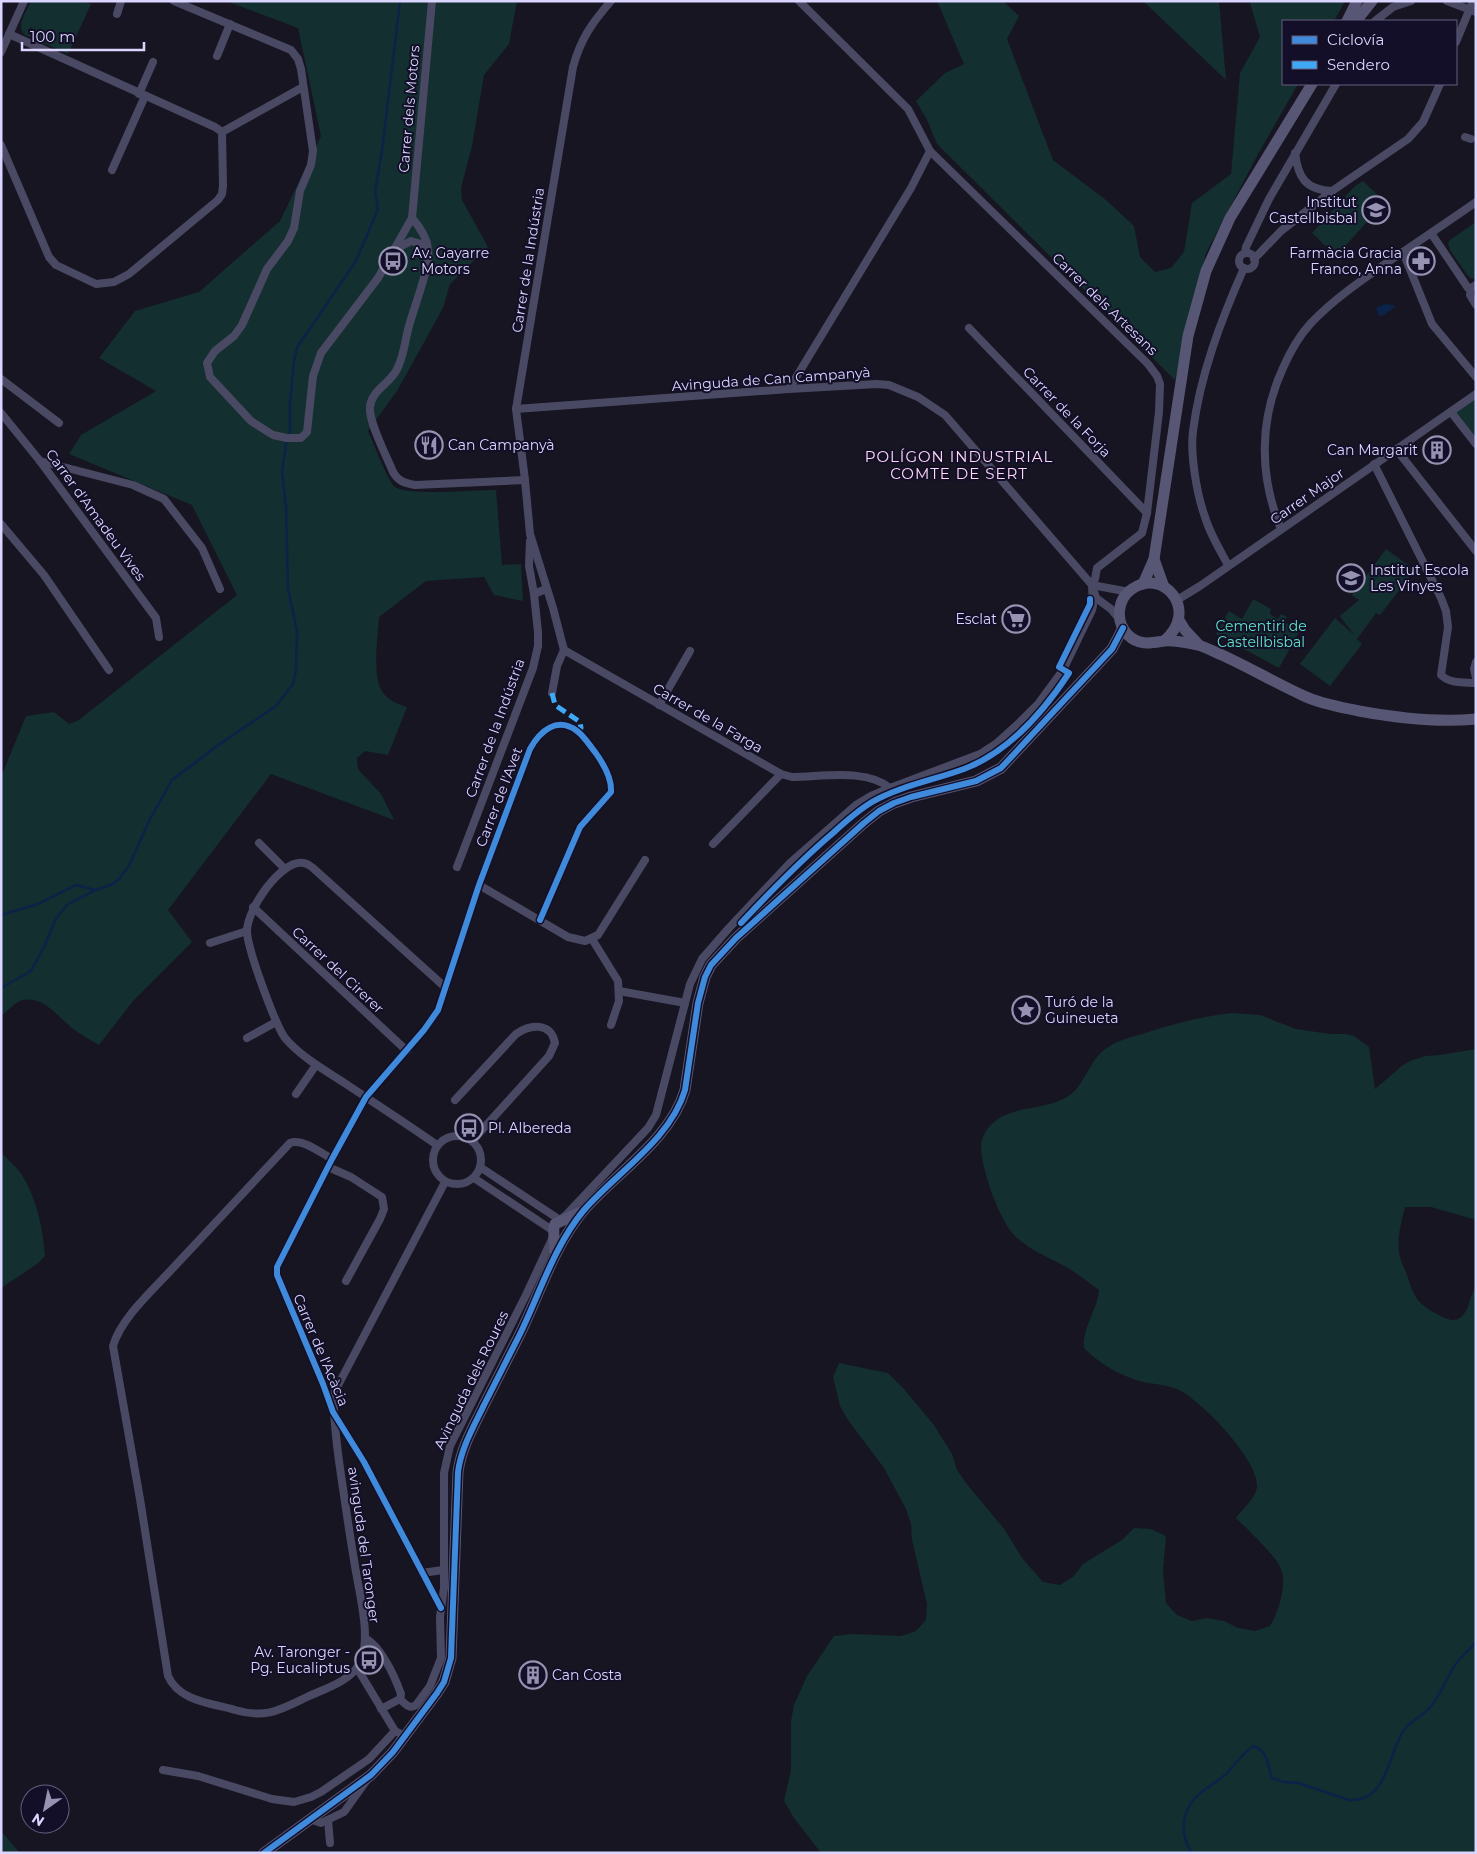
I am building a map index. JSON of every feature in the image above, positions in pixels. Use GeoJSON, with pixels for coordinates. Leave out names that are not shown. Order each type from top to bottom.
{"type":"FeatureCollection","features":[{"type":"Feature","properties":{"kind":"street"},"geometry":{"type":"LineString","coordinates":[[1,52],[24,1]]}},
{"type":"Feature","properties":{"kind":"street"},"geometry":{"type":"LineString","coordinates":[[117,14],[121,1]]}},
{"type":"Feature","properties":{"kind":"street"},"geometry":{"type":"LineString","coordinates":[[174,1],[291,50],[299,64],[313,150],[311,165],[300,191],[294,228],[288,241],[266,269],[242,325],[234,336],[215,351],[207,363],[210,377],[251,421],[273,435],[287,438],[301,438],[304,436],[308,428],[313,376],[321,353],[378,278],[412,218],[426,240],[428,252],[424,276],[406,335],[402,361],[396,372],[376,392],[370,401],[369,410],[372,422],[393,472],[397,479],[405,483],[415,484],[525,480]]}},
{"type":"Feature","properties":{"kind":"street","name":"Carrer dels Motors"},"geometry":{"type":"LineString","coordinates":[[412,218],[432,1]]}},
{"type":"Feature","properties":{"kind":"street","name":"Carrer de la Indústria"},"geometry":{"type":"LineString","coordinates":[[457,867],[533,668],[538,646],[534,594],[529,566],[530,534],[525,480],[516,410],[573,67],[578,49],[587,30],[611,1]]}},
{"type":"Feature","properties":{"kind":"street"},"geometry":{"type":"LineString","coordinates":[[789,389],[911,188],[930,151],[925,145],[911,113],[906,107],[799,1]]}},
{"type":"Feature","properties":{"kind":"street"},"geometry":{"type":"LineString","coordinates":[[1347,20],[1357,1]]}},
{"type":"Feature","properties":{"kind":"street"},"geometry":{"type":"LineString","coordinates":[[1357,20],[1372,1]]}},
{"type":"Feature","properties":{"kind":"street"},"geometry":{"type":"LineString","coordinates":[[1376,20],[1393,7],[1411,1]]}},
{"type":"Feature","properties":{"kind":"street"},"geometry":{"type":"LineString","coordinates":[[1447,1],[1472,11]]}},
{"type":"Feature","properties":{"kind":"street"},"geometry":{"type":"LineString","coordinates":[[1457,40],[1472,11],[1473,1]]}},
{"type":"Feature","properties":{"kind":"street"},"geometry":{"type":"LineString","coordinates":[[217,56],[230,24]]}},
{"type":"Feature","properties":{"kind":"street"},"geometry":{"type":"LineString","coordinates":[[9,34],[215,127],[222,132]]}},
{"type":"Feature","properties":{"kind":"street"},"geometry":{"type":"LineString","coordinates":[[112,170],[153,62]]}},
{"type":"Feature","properties":{"kind":"street"},"geometry":{"type":"LineString","coordinates":[[1143,584],[1154,559],[1188,336],[1206,271],[1230,218],[1311,85]]}},
{"type":"Feature","properties":{"kind":"street"},"geometry":{"type":"LineString","coordinates":[[1335,85],[1269,199],[1246,247],[1245,253],[1241,255],[1240,265],[1244,268],[1250,268],[1254,260],[1281,231],[1332,191],[1408,139],[1423,122],[1440,85]]}},
{"type":"Feature","properties":{"kind":"street"},"geometry":{"type":"LineString","coordinates":[[222,132],[303,86]]}},
{"type":"Feature","properties":{"kind":"street"},"geometry":{"type":"LineString","coordinates":[[1,145],[48,256],[56,265],[96,284],[114,282],[129,274],[218,200],[223,186],[222,132]]}},
{"type":"Feature","properties":{"kind":"street","name":"Carrer dels Artesans"},"geometry":{"type":"LineString","coordinates":[[930,151],[1148,364],[1157,376],[1160,384],[1159,412],[1147,512],[1142,533],[1097,568],[1092,585]]}},
{"type":"Feature","properties":{"kind":"street"},"geometry":{"type":"LineString","coordinates":[[1296,154],[1299,172],[1308,184],[1315,188],[1332,191]]}},
{"type":"Feature","properties":{"kind":"street"},"geometry":{"type":"LineString","coordinates":[[1280,530],[1272,509],[1266,482],[1264,454],[1268,408],[1276,384],[1296,342],[1310,324],[1349,289],[1476,202]]}},
{"type":"Feature","properties":{"kind":"street"},"geometry":{"type":"LineString","coordinates":[[1431,233],[1468,288],[1474,286]]}},
{"type":"Feature","properties":{"kind":"street"},"geometry":{"type":"LineString","coordinates":[[394,250],[412,241],[421,244],[428,252]]}},
{"type":"Feature","properties":{"kind":"street"},"geometry":{"type":"LineString","coordinates":[[1403,252],[1432,324],[1476,377]]}},
{"type":"Feature","properties":{"kind":"street"},"geometry":{"type":"LineString","coordinates":[[1245,253],[1250,254],[1254,260]]}},
{"type":"Feature","properties":{"kind":"street"},"geometry":{"type":"LineString","coordinates":[[1228,565],[1205,519],[1196,486],[1193,433],[1202,379],[1233,291],[1244,268]]}},
{"type":"Feature","properties":{"kind":"street"},"geometry":{"type":"LineString","coordinates":[[1474,286],[1470,295],[1476,305]]}},
{"type":"Feature","properties":{"kind":"street","name":"Carrer de la Forja"},"geometry":{"type":"LineString","coordinates":[[969,328],[1147,512]]}},
{"type":"Feature","properties":{"kind":"street"},"geometry":{"type":"LineString","coordinates":[[1,379],[59,423]]}},
{"type":"Feature","properties":{"kind":"street","name":"Avinguda de Can Campanyà"},"geometry":{"type":"LineString","coordinates":[[516,410],[878,384],[904,390],[932,404],[945,415],[1092,585],[1096,598],[1111,609],[1121,624]]}},
{"type":"Feature","properties":{"kind":"street","name":"Carrer Major"},"geometry":{"type":"LineString","coordinates":[[1177,600],[1476,394]]}},
{"type":"Feature","properties":{"kind":"street"},"geometry":{"type":"LineString","coordinates":[[1451,412],[1476,444]]}},
{"type":"Feature","properties":{"kind":"street","name":"Carrer d'Amadeu Vives"},"geometry":{"type":"LineString","coordinates":[[1,413],[40,460],[156,618],[159,637]]}},
{"type":"Feature","properties":{"kind":"street"},"geometry":{"type":"LineString","coordinates":[[1396,449],[1476,552]]}},
{"type":"Feature","properties":{"kind":"street"},"geometry":{"type":"LineString","coordinates":[[40,460],[133,485],[164,499],[202,548],[220,589]]}},
{"type":"Feature","properties":{"kind":"street"},"geometry":{"type":"LineString","coordinates":[[1374,464],[1446,611],[1448,627],[1441,675],[1445,679],[1452,681],[1476,683]]}},
{"type":"Feature","properties":{"kind":"street"},"geometry":{"type":"LineString","coordinates":[[1,524],[44,575],[109,670]]}},
{"type":"Feature","properties":{"kind":"street","name":"Carrer de la Indústria"},"geometry":{"type":"LineString","coordinates":[[530,534],[546,589],[554,608],[564,650]]}},
{"type":"Feature","properties":{"kind":"street"},"geometry":{"type":"LineString","coordinates":[[1154,559],[1164,587]]}},
{"type":"Feature","properties":{"kind":"street"},"geometry":{"type":"LineString","coordinates":[[164,1770],[198,1776],[272,1799],[294,1802],[321,1792],[369,1759],[400,1734],[444,1682],[451,1658],[457,1495],[461,1458],[473,1426],[524,1326],[567,1233],[585,1209],[639,1156],[675,1114],[685,1090],[698,1003],[705,977],[720,954],[864,822],[879,811],[903,800],[976,781],[1001,768],[1112,649],[1121,624],[1121,603],[1129,592],[1143,584],[1151,583],[1164,587],[1177,600],[1180,612],[1179,620],[1175,631],[1164,641]]}},
{"type":"Feature","properties":{"kind":"street"},"geometry":{"type":"LineString","coordinates":[[556,1254],[553,1232],[555,1224],[654,1120],[659,1107],[685,1003],[694,973],[702,959],[790,863],[856,805],[890,788],[980,754],[997,743],[1029,714],[1054,684],[1069,660],[1092,610],[1092,585],[1129,592]]}},
{"type":"Feature","properties":{"kind":"street"},"geometry":{"type":"LineString","coordinates":[[534,594],[546,589]]}},
{"type":"Feature","properties":{"kind":"street"},"geometry":{"type":"LineString","coordinates":[[1179,620],[1185,630],[1199,645]]}},
{"type":"Feature","properties":{"kind":"street"},"geometry":{"type":"LineString","coordinates":[[1121,624],[1129,636],[1137,641],[1147,644],[1164,641],[1199,645],[1252,669],[1306,697],[1331,706],[1379,715],[1421,720],[1476,719]]}},
{"type":"Feature","properties":{"kind":"street"},"geometry":{"type":"LineString","coordinates":[[1112,649],[1137,641]]}},
{"type":"Feature","properties":{"kind":"street"},"geometry":{"type":"LineString","coordinates":[[552,693],[556,666],[564,650]]}},
{"type":"Feature","properties":{"kind":"street","name":"Carrer de la Farga"},"geometry":{"type":"LineString","coordinates":[[564,650],[782,774],[792,777],[861,775],[877,779],[890,788]]}},
{"type":"Feature","properties":{"kind":"street"},"geometry":{"type":"LineString","coordinates":[[659,705],[690,651]]}},
{"type":"Feature","properties":{"kind":"street"},"geometry":{"type":"LineString","coordinates":[[1476,662],[1474,669],[1476,678]]}},
{"type":"Feature","properties":{"kind":"street","name":"Carrer de l'Avet"},"geometry":{"type":"LineString","coordinates":[[366,1097],[432,1020],[438,1010],[479,885],[530,749],[537,737],[545,729],[567,726],[578,732],[601,761],[608,777],[611,792],[580,827],[540,920]]}},
{"type":"Feature","properties":{"kind":"street"},"geometry":{"type":"LineString","coordinates":[[713,844],[782,774]]}},
{"type":"Feature","properties":{"kind":"street"},"geometry":{"type":"LineString","coordinates":[[259,843],[284,868]]}},
{"type":"Feature","properties":{"kind":"street"},"geometry":{"type":"LineString","coordinates":[[479,885],[568,937],[585,942],[598,935],[645,860]]}},
{"type":"Feature","properties":{"kind":"street"},"geometry":{"type":"LineString","coordinates":[[437,1145],[316,1064],[285,1038],[276,1022],[250,946],[247,931],[249,916],[253,907],[284,868],[304,863],[313,868],[446,988]]}},
{"type":"Feature","properties":{"kind":"street","name":"Carrer del Cirerer"},"geometry":{"type":"LineString","coordinates":[[253,907],[406,1051]]}},
{"type":"Feature","properties":{"kind":"street"},"geometry":{"type":"LineString","coordinates":[[210,943],[247,931]]}},
{"type":"Feature","properties":{"kind":"street"},"geometry":{"type":"LineString","coordinates":[[592,939],[618,981],[619,1001],[611,1025]]}},
{"type":"Feature","properties":{"kind":"street"},"geometry":{"type":"LineString","coordinates":[[619,991],[685,1003]]}},
{"type":"Feature","properties":{"kind":"street"},"geometry":{"type":"LineString","coordinates":[[247,1038],[276,1022]]}},
{"type":"Feature","properties":{"kind":"street"},"geometry":{"type":"LineString","coordinates":[[455,1100],[521,1030],[527,1027],[539,1027],[550,1031],[554,1036],[555,1043],[549,1056],[472,1141]]}},
{"type":"Feature","properties":{"kind":"street"},"geometry":{"type":"LineString","coordinates":[[296,1094],[316,1064]]}},
{"type":"Feature","properties":{"kind":"street","name":"Carrer de l'Acàcia"},"geometry":{"type":"LineString","coordinates":[[366,1097],[281,1258],[276,1275],[323,1384],[333,1412],[364,1462],[441,1608]]}},
{"type":"Feature","properties":{"kind":"street"},"geometry":{"type":"LineString","coordinates":[[450,1136],[458,1136],[472,1141],[480,1154],[480,1167],[474,1178],[460,1184],[445,1182],[436,1173],[433,1166],[434,1151],[437,1145],[450,1136]]}},
{"type":"Feature","properties":{"kind":"street"},"geometry":{"type":"LineString","coordinates":[[332,1159],[301,1143],[295,1141],[290,1143],[143,1302],[120,1330],[113,1346],[140,1499],[165,1663],[168,1676],[176,1689],[189,1697],[258,1715],[286,1707],[343,1680],[357,1668],[381,1710],[400,1734]]}},
{"type":"Feature","properties":{"kind":"street"},"geometry":{"type":"LineString","coordinates":[[328,1166],[351,1177],[382,1198],[384,1209],[380,1220],[346,1281]]}},
{"type":"Feature","properties":{"kind":"street"},"geometry":{"type":"LineString","coordinates":[[480,1167],[560,1220],[567,1233]]}},
{"type":"Feature","properties":{"kind":"street"},"geometry":{"type":"LineString","coordinates":[[474,1178],[553,1232],[567,1233]]}},
{"type":"Feature","properties":{"kind":"street","name":"avinguda del Taronger"},"geometry":{"type":"LineString","coordinates":[[357,1668],[362,1656],[365,1638],[333,1412],[334,1393],[445,1182]]}},
{"type":"Feature","properties":{"kind":"street"},"geometry":{"type":"LineString","coordinates":[[560,1220],[569,1218],[585,1209]]}},
{"type":"Feature","properties":{"kind":"street","name":"Avinguda dels Roures"},"geometry":{"type":"LineString","coordinates":[[400,1699],[409,1707],[414,1707],[430,1686],[440,1658],[441,1608],[444,1588],[444,1473],[450,1446],[526,1295],[553,1232]]}},
{"type":"Feature","properties":{"kind":"street"},"geometry":{"type":"LineString","coordinates":[[422,1573],[443,1570]]}},
{"type":"Feature","properties":{"kind":"street"},"geometry":{"type":"LineString","coordinates":[[365,1638],[372,1641],[389,1668],[401,1694],[400,1699],[381,1710]]}},
{"type":"Feature","properties":{"kind":"street"},"geometry":{"type":"LineString","coordinates":[[264,1853],[371,1774],[394,1752],[400,1734]]}},
{"type":"Feature","properties":{"kind":"street"},"geometry":{"type":"LineString","coordinates":[[310,1819],[321,1823],[344,1812],[371,1774]]}},
{"type":"Feature","properties":{"kind":"street"},"geometry":{"type":"LineString","coordinates":[[328,1820],[330,1843]]}},
{"type":"Feature","properties":{"kind":"green space"},"geometry":{"type":"Polygon","coordinates":[[[31,1],[84,1],[91,4],[68,54],[25,35],[22,31],[21,23],[31,1]]]}},
{"type":"Feature","properties":{"kind":"green space"},"geometry":{"type":"Polygon","coordinates":[[[226,1],[517,1],[509,44],[484,75],[472,146],[461,188],[462,200],[488,247],[450,284],[443,308],[397,391],[368,431],[385,470],[395,487],[402,490],[428,492],[496,490],[502,565],[521,564],[523,601],[494,595],[484,577],[426,581],[379,617],[376,668],[380,687],[389,699],[407,707],[388,755],[365,751],[357,758],[358,769],[381,794],[394,820],[271,774],[168,910],[192,942],[133,1001],[99,1045],[75,1031],[50,1008],[38,1001],[20,1001],[1,1016],[1,777],[26,716],[54,712],[69,724],[79,720],[237,595],[192,505],[69,454],[81,435],[156,391],[99,358],[135,311],[199,292],[280,221],[321,136],[298,28],[226,1]]]}},
{"type":"Feature","properties":{"kind":"green space"},"geometry":{"type":"Polygon","coordinates":[[[937,1],[1003,1],[1019,16],[1007,39],[1053,160],[1106,200],[1134,226],[1140,257],[1155,272],[1171,268],[1184,252],[1192,203],[1231,174],[1240,73],[1260,37],[1250,3],[1252,1],[1345,1],[1335,20],[1282,20],[1282,85],[1297,85],[1257,156],[1206,253],[1175,380],[937,144],[927,120],[916,101],[945,73],[964,64],[937,1]]]}},
{"type":"Feature","properties":{"kind":"green space"},"geometry":{"type":"Polygon","coordinates":[[[1143,1],[1219,1],[1226,80],[1143,1]]]}},
{"type":"Feature","properties":{"kind":"green space","name":"Institut Castellbisbal"},"geometry":{"type":"Polygon","coordinates":[[[1363,181],[1385,202],[1336,256],[1312,233],[1355,186],[1363,181]]]}},
{"type":"Feature","properties":{"kind":"green space"},"geometry":{"type":"Polygon","coordinates":[[[1476,222],[1476,278],[1472,279],[1450,250],[1448,243],[1476,222]]]}},
{"type":"Feature","properties":{"kind":"green space"},"geometry":{"type":"Polygon","coordinates":[[[1476,394],[1476,441],[1451,412],[1476,394]]]}},
{"type":"Feature","properties":{"kind":"green space"},"geometry":{"type":"Polygon","coordinates":[[[1386,549],[1415,570],[1380,615],[1376,613],[1357,639],[1362,644],[1330,686],[1300,664],[1335,618],[1354,635],[1340,616],[1359,600],[1352,595],[1386,549]]]}},
{"type":"Feature","properties":{"kind":"green space","name":"Cementiri de Castellbisbal"},"geometry":{"type":"Polygon","coordinates":[[[1253,599],[1271,609],[1270,614],[1278,619],[1281,614],[1287,617],[1284,622],[1300,630],[1279,668],[1216,634],[1229,611],[1242,619],[1253,599]]]}},
{"type":"Feature","properties":{"kind":"green space"},"geometry":{"type":"Polygon","coordinates":[[[1233,1013],[1260,1015],[1296,1029],[1354,1036],[1369,1047],[1375,1089],[1410,1061],[1425,1056],[1476,1049],[1476,1220],[1431,1207],[1405,1207],[1400,1232],[1399,1251],[1417,1299],[1444,1318],[1455,1320],[1460,1318],[1466,1311],[1476,1287],[1476,1853],[821,1853],[794,1818],[784,1801],[791,1770],[791,1721],[794,1705],[807,1676],[834,1636],[851,1634],[901,1636],[916,1631],[926,1620],[927,1604],[912,1540],[911,1524],[906,1509],[884,1468],[848,1420],[840,1406],[833,1377],[839,1363],[888,1373],[903,1388],[934,1425],[952,1454],[957,1470],[966,1483],[1005,1530],[1022,1558],[1043,1582],[1060,1585],[1073,1577],[1083,1564],[1122,1540],[1134,1528],[1151,1529],[1166,1536],[1163,1570],[1166,1603],[1177,1615],[1192,1621],[1207,1618],[1224,1621],[1238,1628],[1255,1631],[1270,1626],[1273,1620],[1283,1589],[1280,1567],[1267,1549],[1236,1518],[1251,1499],[1257,1487],[1255,1475],[1249,1462],[1239,1447],[1213,1417],[1187,1395],[1177,1389],[1135,1380],[1119,1373],[1084,1348],[1085,1333],[1096,1305],[1099,1290],[1071,1270],[1029,1247],[1010,1230],[992,1195],[984,1168],[981,1147],[986,1131],[1001,1117],[1020,1110],[1050,1104],[1070,1095],[1075,1091],[1099,1055],[1113,1044],[1176,1024],[1233,1013]]]}},
{"type":"Feature","properties":{"kind":"green space"},"geometry":{"type":"Polygon","coordinates":[[[1,1152],[20,1172],[32,1194],[41,1225],[45,1256],[37,1264],[1,1288],[1,1152]]]}},
{"type":"Feature","properties":{"kind":"green space"},"geometry":{"type":"Polygon","coordinates":[[[1,1831],[20,1853],[1,1853],[1,1831]]]}},
{"type":"Feature","properties":{"kind":"water"},"geometry":{"type":"Polygon","coordinates":[[[1386,304],[1395,307],[1384,315],[1379,316],[1376,309],[1386,304]]]}},
{"type":"Feature","properties":{"kind":"waterway"},"geometry":{"type":"LineString","coordinates":[[1,988],[31,971],[45,945],[56,918],[68,904],[113,884],[120,878],[129,866],[149,821],[172,780],[217,746],[276,706],[293,684],[296,671],[297,631],[288,589],[286,507],[282,472],[290,430],[290,403],[294,361],[297,348],[356,261],[378,209],[375,191],[382,151],[400,1]]}},
{"type":"Feature","properties":{"kind":"waterway"},"geometry":{"type":"LineString","coordinates":[[1,915],[38,904],[76,885],[95,890]]}},
{"type":"Feature","properties":{"kind":"waterway"},"geometry":{"type":"LineString","coordinates":[[1192,1853],[1185,1839],[1184,1832],[1185,1818],[1190,1804],[1198,1795],[1226,1774],[1254,1746],[1265,1756],[1272,1778],[1284,1782],[1298,1783],[1349,1800],[1362,1799],[1372,1793],[1385,1774],[1404,1730],[1432,1705],[1455,1664],[1476,1642]]}},
{"type":"Feature","properties":{"kind":"marked path"},"geometry":{"type":"LineString","coordinates":[[552,693],[555,705],[580,722],[581,728],[578,731]]}},
{"type":"Feature","properties":{"kind":"cycle path"},"geometry":{"type":"LineString","coordinates":[[741,923],[809,855],[867,805],[883,796],[980,762],[996,752],[1024,729],[1037,716],[1069,673],[1059,667],[1090,604],[1090,599]]}},
{"type":"Feature","properties":{"kind":"cycle path"},"geometry":{"type":"LineString","coordinates":[[264,1853],[371,1775],[393,1752],[444,1682],[451,1658],[458,1472],[465,1446],[520,1334],[548,1270],[573,1224],[597,1196],[655,1140],[678,1108],[685,1090],[698,1003],[705,977],[711,965],[736,938],[879,811],[911,797],[976,781],[1001,768],[1112,649],[1123,628]]}},
{"type":"Feature","properties":{"kind":"cycle path"},"geometry":{"type":"LineString","coordinates":[[441,1608],[364,1462],[333,1412],[277,1275],[277,1267],[366,1097],[424,1030],[438,1010],[479,885],[530,749],[544,731],[556,725],[563,725],[580,733],[595,752],[604,766],[611,792],[580,827],[540,920]]}},
{"type":"Feature","properties":{"kind":"place","name":"Institut Castellbisbal"},"geometry":{"type":"Point","coordinates":[1376,210]}},
{"type":"Feature","properties":{"kind":"place","name":"Av. Gayarre - Motors"},"geometry":{"type":"Point","coordinates":[393,261]}},
{"type":"Feature","properties":{"kind":"place","name":"Farmàcia Gracia Franco, Anna"},"geometry":{"type":"Point","coordinates":[1421,261]}},
{"type":"Feature","properties":{"kind":"place","name":"Can Campanyà"},"geometry":{"type":"Point","coordinates":[429,445]}},
{"type":"Feature","properties":{"kind":"place","name":"Can Margarit"},"geometry":{"type":"Point","coordinates":[1437,450]}},
{"type":"Feature","properties":{"kind":"place","name":"Institut Escola Les Vinyes"},"geometry":{"type":"Point","coordinates":[1351,578]}},
{"type":"Feature","properties":{"kind":"place","name":"Esclat"},"geometry":{"type":"Point","coordinates":[1016,619]}},
{"type":"Feature","properties":{"kind":"place","name":"Turó de la Guineueta"},"geometry":{"type":"Point","coordinates":[1026,1010]}},
{"type":"Feature","properties":{"kind":"place","name":"Pl. Albereda"},"geometry":{"type":"Point","coordinates":[469,1128]}},
{"type":"Feature","properties":{"kind":"place","name":"Av. Taronger - Pg. Eucaliptus"},"geometry":{"type":"Point","coordinates":[369,1660]}},
{"type":"Feature","properties":{"kind":"place","name":"Can Costa"},"geometry":{"type":"Point","coordinates":[533,1675]}},
{"type":"Feature","properties":{"kind":"district","name":"POLÍGON INDUSTRIAL COMTE DE SERT"},"geometry":{"type":"Point","coordinates":[959,466]}}]}
